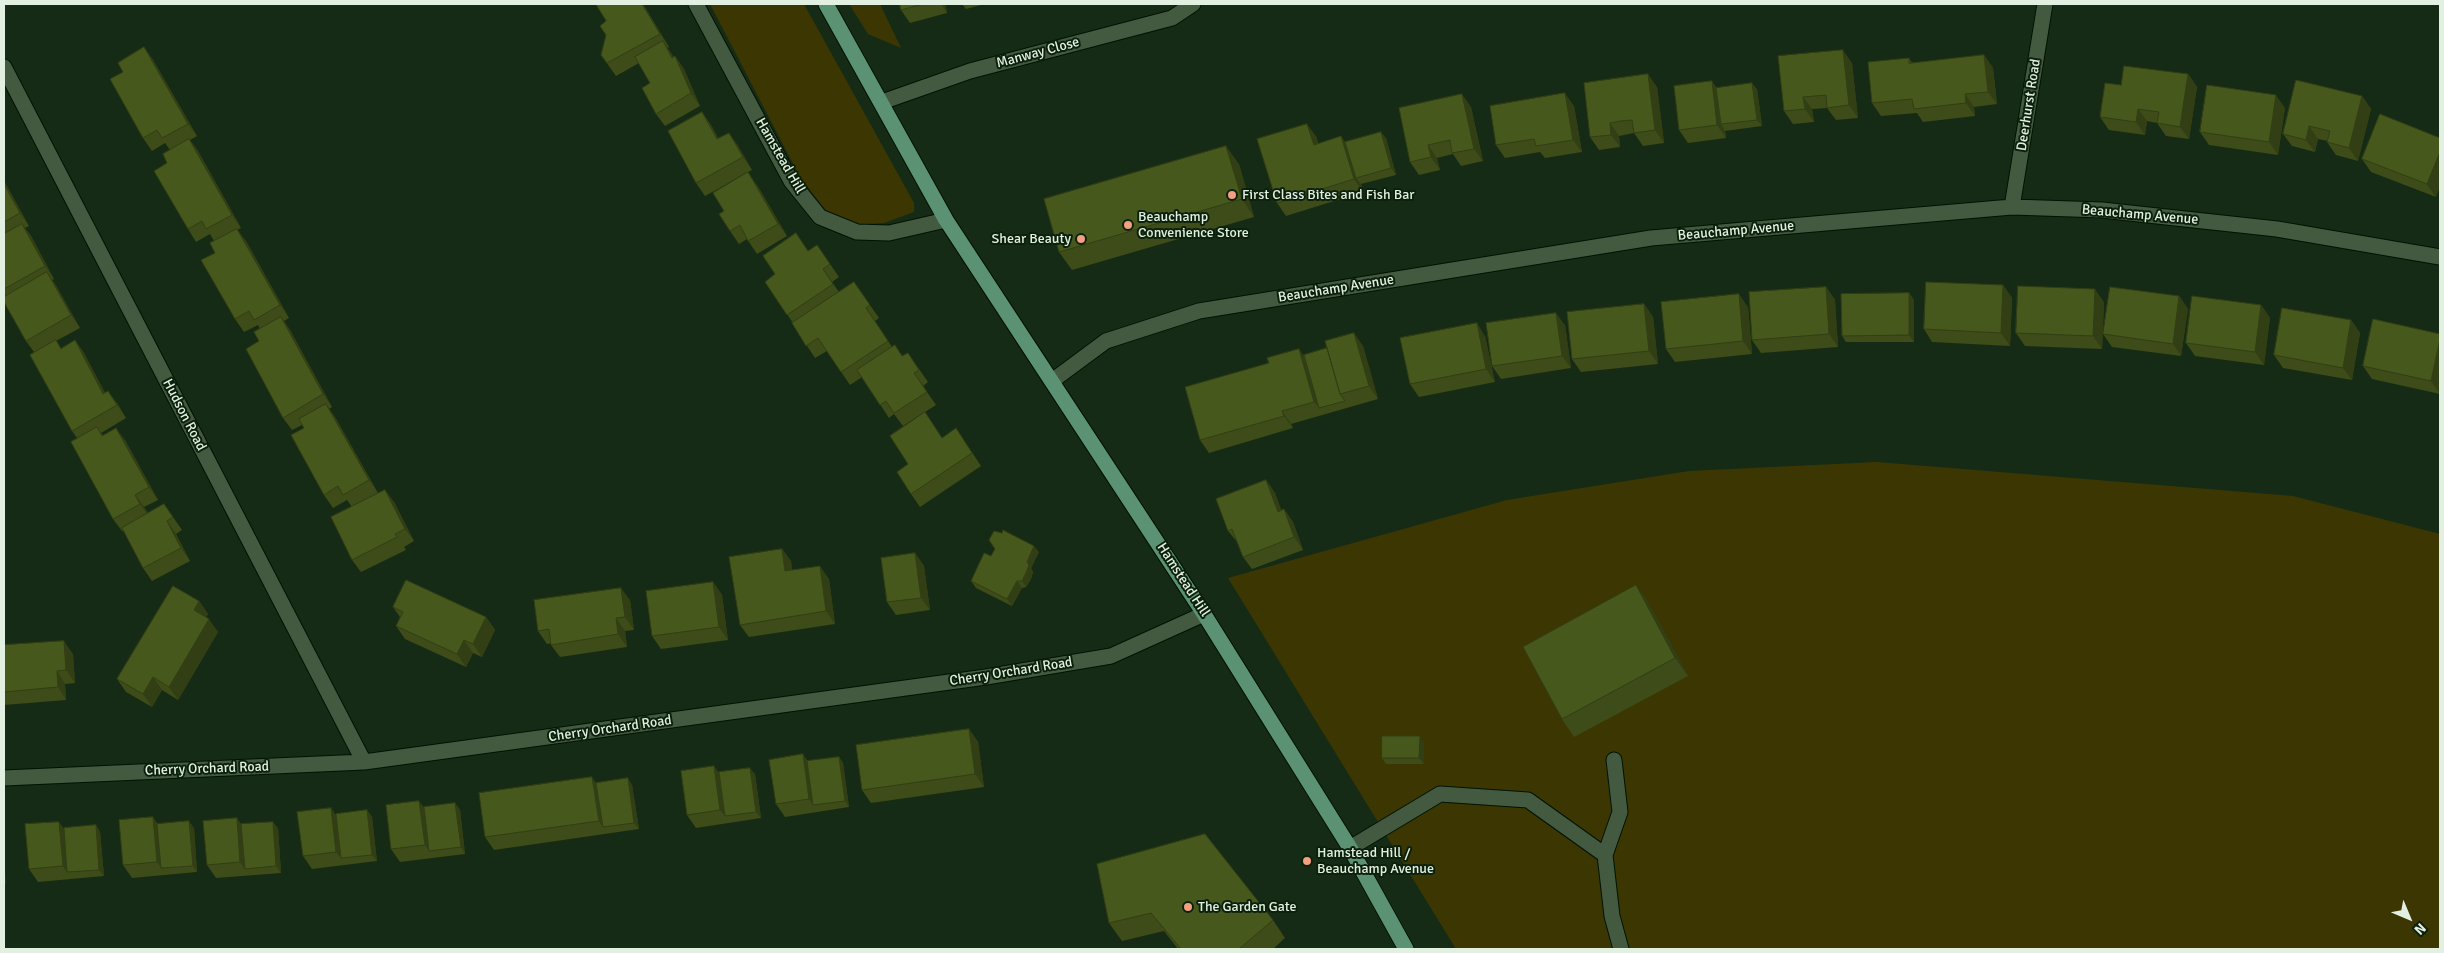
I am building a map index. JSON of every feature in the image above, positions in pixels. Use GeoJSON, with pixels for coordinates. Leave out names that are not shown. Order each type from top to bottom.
{"type":"FeatureCollection","features":[{"type":"Feature","properties":{"kind":"main road","name":"Hamstead Hill"},"geometry":{"type":"LineString","coordinates":[[826,4],[946,220],[1204,614],[1350,848],[1406,949]]}},
{"type":"Feature","properties":{"kind":"street","name":"Hamstead Hill"},"geometry":{"type":"LineString","coordinates":[[696,4],[791,181],[820,217],[856,232],[889,233],[946,220]]}},
{"type":"Feature","properties":{"kind":"street","name":"Manway Close"},"geometry":{"type":"LineString","coordinates":[[882,102],[970,71],[1172,18],[1193,4]]}},
{"type":"Feature","properties":{"kind":"street","name":"Deerhurst Road"},"geometry":{"type":"LineString","coordinates":[[2012,207],[2045,4]]}},
{"type":"Feature","properties":{"kind":"street","name":"Hudson Road"},"geometry":{"type":"LineString","coordinates":[[4,67],[364,762]]}},
{"type":"Feature","properties":{"kind":"street","name":"Beauchamp Avenue"},"geometry":{"type":"LineString","coordinates":[[1052,381],[1106,341],[1199,311],[1651,238],[2012,207],[2102,210],[2277,228],[2440,257]]}},
{"type":"Feature","properties":{"kind":"street","name":"Cherry Orchard Road"},"geometry":{"type":"LineString","coordinates":[[4,778],[364,762],[986,678],[1111,656],[1204,614]]}},
{"type":"Feature","properties":{"kind":"street"},"geometry":{"type":"LineString","coordinates":[[1614,760],[1620,812],[1606,855],[1612,916],[1621,949]]}},
{"type":"Feature","properties":{"kind":"street"},"geometry":{"type":"LineString","coordinates":[[1350,848],[1440,794],[1528,800],[1606,855]]}},
{"type":"Feature","properties":{"kind":"shaded area"},"geometry":{"type":"Polygon","coordinates":[[[710,4],[804,4],[914,203],[914,212],[884,223],[851,225],[828,213],[800,177],[710,4]]]}},
{"type":"Feature","properties":{"kind":"shaded area"},"geometry":{"type":"Polygon","coordinates":[[[849,4],[880,4],[901,48],[868,34],[849,4]]]}},
{"type":"Feature","properties":{"kind":"shaded area"},"geometry":{"type":"Polygon","coordinates":[[[1877,462],[2293,496],[2440,534],[2440,949],[1456,949],[1228,578],[1507,500],[1689,471],[1877,462]]]}},
{"type":"Feature","properties":{"kind":"building"},"geometry":{"type":"Polygon","coordinates":[[[596,4],[642,4],[660,34],[607,63],[601,55],[606,35],[600,26],[606,21],[596,4]]]}},
{"type":"Feature","properties":{"kind":"building"},"geometry":{"type":"Polygon","coordinates":[[[900,4],[923,4],[901,10],[900,4]]]}},
{"type":"Feature","properties":{"kind":"building"},"geometry":{"type":"Polygon","coordinates":[[[663,41],[672,58],[675,56],[691,93],[656,114],[642,88],[650,83],[635,57],[663,41]]]}},
{"type":"Feature","properties":{"kind":"building"},"geometry":{"type":"Polygon","coordinates":[[[144,47],[188,124],[162,138],[157,130],[143,138],[110,79],[123,72],[118,63],[144,47]]]}},
{"type":"Feature","properties":{"kind":"building"},"geometry":{"type":"Polygon","coordinates":[[[1843,50],[1849,105],[1827,108],[1826,95],[1803,97],[1805,109],[1784,111],[1778,56],[1843,50]]]}},
{"type":"Feature","properties":{"kind":"building"},"geometry":{"type":"Polygon","coordinates":[[[1984,55],[1988,92],[1965,94],[1966,103],[1914,109],[1912,99],[1872,103],[1868,62],[1909,58],[1909,63],[1984,55]]]}},
{"type":"Feature","properties":{"kind":"building"},"geometry":{"type":"Polygon","coordinates":[[[2124,66],[2188,74],[2180,127],[2157,123],[2159,112],[2138,109],[2136,122],[2100,117],[2105,83],[2121,85],[2124,66]]]}},
{"type":"Feature","properties":{"kind":"building"},"geometry":{"type":"Polygon","coordinates":[[[1648,74],[1655,130],[1634,133],[1632,120],[1620,121],[1610,123],[1611,135],[1590,137],[1584,83],[1648,74]]]}},
{"type":"Feature","properties":{"kind":"building"},"geometry":{"type":"Polygon","coordinates":[[[2296,80],[2362,96],[2349,148],[2327,142],[2330,131],[2309,126],[2306,140],[2283,134],[2296,80]]]}},
{"type":"Feature","properties":{"kind":"building"},"geometry":{"type":"Polygon","coordinates":[[[1712,81],[1717,125],[1679,130],[1674,86],[1712,81]]]}},
{"type":"Feature","properties":{"kind":"building"},"geometry":{"type":"Polygon","coordinates":[[[1752,83],[1757,120],[1721,124],[1716,88],[1752,83]]]}},
{"type":"Feature","properties":{"kind":"building"},"geometry":{"type":"Polygon","coordinates":[[[2207,85],[2276,95],[2269,142],[2200,132],[2207,85]]]}},
{"type":"Feature","properties":{"kind":"building"},"geometry":{"type":"Polygon","coordinates":[[[1565,93],[1573,140],[1536,146],[1534,139],[1496,145],[1490,106],[1565,93]]]}},
{"type":"Feature","properties":{"kind":"building"},"geometry":{"type":"Polygon","coordinates":[[[1462,94],[1474,149],[1452,153],[1450,140],[1428,145],[1431,157],[1410,162],[1399,108],[1462,94]]]}},
{"type":"Feature","properties":{"kind":"building"},"geometry":{"type":"Polygon","coordinates":[[[702,112],[717,139],[729,133],[743,157],[696,183],[668,131],[702,112]]]}},
{"type":"Feature","properties":{"kind":"building"},"geometry":{"type":"Polygon","coordinates":[[[2380,114],[2440,138],[2440,152],[2427,184],[2362,159],[2380,114]]]}},
{"type":"Feature","properties":{"kind":"building"},"geometry":{"type":"Polygon","coordinates":[[[1307,124],[1314,145],[1341,136],[1354,179],[1277,203],[1257,139],[1307,124]]]}},
{"type":"Feature","properties":{"kind":"building"},"geometry":{"type":"Polygon","coordinates":[[[1381,132],[1391,168],[1356,178],[1345,142],[1381,132]]]}},
{"type":"Feature","properties":{"kind":"building"},"geometry":{"type":"Polygon","coordinates":[[[189,139],[232,215],[206,229],[202,221],[188,229],[154,171],[167,163],[163,154],[189,139]]]}},
{"type":"Feature","properties":{"kind":"building"},"geometry":{"type":"Polygon","coordinates":[[[1226,146],[1242,199],[1059,252],[1044,199],[1226,146]]]}},
{"type":"Feature","properties":{"kind":"building"},"geometry":{"type":"Polygon","coordinates":[[[748,172],[778,224],[748,241],[740,225],[730,231],[719,214],[724,211],[713,193],[748,172]]]}},
{"type":"Feature","properties":{"kind":"building"},"geometry":{"type":"Polygon","coordinates":[[[4,184],[20,213],[4,222],[4,184]]]}},
{"type":"Feature","properties":{"kind":"building"},"geometry":{"type":"Polygon","coordinates":[[[22,224],[45,266],[4,289],[4,234],[22,224]]]}},
{"type":"Feature","properties":{"kind":"building"},"geometry":{"type":"Polygon","coordinates":[[[237,229],[280,305],[254,320],[249,311],[235,319],[201,260],[215,253],[210,243],[237,229]]]}},
{"type":"Feature","properties":{"kind":"building"},"geometry":{"type":"Polygon","coordinates":[[[796,233],[808,251],[817,245],[830,264],[823,269],[833,284],[787,315],[765,282],[775,274],[763,256],[796,233]]]}},
{"type":"Feature","properties":{"kind":"building"},"geometry":{"type":"Polygon","coordinates":[[[47,272],[71,315],[26,341],[4,302],[4,297],[47,272]]]}},
{"type":"Feature","properties":{"kind":"building"},"geometry":{"type":"Polygon","coordinates":[[[854,282],[870,305],[866,308],[888,341],[841,372],[818,338],[806,346],[792,323],[854,282]]]}},
{"type":"Feature","properties":{"kind":"building"},"geometry":{"type":"Polygon","coordinates":[[[1926,282],[2003,285],[2001,333],[1924,329],[1926,282]]]}},
{"type":"Feature","properties":{"kind":"building"},"geometry":{"type":"Polygon","coordinates":[[[2018,286],[2095,289],[2093,336],[2016,333],[2018,286]]]}},
{"type":"Feature","properties":{"kind":"building"},"geometry":{"type":"Polygon","coordinates":[[[1826,287],[1829,334],[1752,340],[1749,292],[1826,287]]]}},
{"type":"Feature","properties":{"kind":"building"},"geometry":{"type":"Polygon","coordinates":[[[2110,287],[2179,296],[2173,344],[2103,334],[2110,287]]]}},
{"type":"Feature","properties":{"kind":"building"},"geometry":{"type":"Polygon","coordinates":[[[1909,293],[1909,335],[1842,336],[1841,294],[1909,293]]]}},
{"type":"Feature","properties":{"kind":"building"},"geometry":{"type":"Polygon","coordinates":[[[1739,294],[1743,341],[1666,349],[1661,302],[1739,294]]]}},
{"type":"Feature","properties":{"kind":"building"},"geometry":{"type":"Polygon","coordinates":[[[2192,296],[2261,305],[2255,352],[2186,343],[2192,296]]]}},
{"type":"Feature","properties":{"kind":"building"},"geometry":{"type":"Polygon","coordinates":[[[1644,304],[1649,351],[1572,359],[1567,312],[1644,304]]]}},
{"type":"Feature","properties":{"kind":"building"},"geometry":{"type":"Polygon","coordinates":[[[2282,308],[2351,320],[2343,368],[2274,355],[2282,308]]]}},
{"type":"Feature","properties":{"kind":"building"},"geometry":{"type":"Polygon","coordinates":[[[1556,313],[1562,356],[1492,366],[1486,323],[1556,313]]]}},
{"type":"Feature","properties":{"kind":"building"},"geometry":{"type":"Polygon","coordinates":[[[281,317],[323,394],[283,418],[246,349],[259,341],[254,332],[281,317]]]}},
{"type":"Feature","properties":{"kind":"building"},"geometry":{"type":"Polygon","coordinates":[[[2373,319],[2440,334],[2431,381],[2363,366],[2373,319]]]}},
{"type":"Feature","properties":{"kind":"building"},"geometry":{"type":"Polygon","coordinates":[[[1477,323],[1486,369],[1410,384],[1400,338],[1477,323]]]}},
{"type":"Feature","properties":{"kind":"building"},"geometry":{"type":"Polygon","coordinates":[[[1354,333],[1369,386],[1340,394],[1325,341],[1354,333]]]}},
{"type":"Feature","properties":{"kind":"building"},"geometry":{"type":"Polygon","coordinates":[[[56,340],[61,349],[75,340],[103,394],[108,391],[117,405],[72,431],[30,355],[56,340]]]}},
{"type":"Feature","properties":{"kind":"building"},"geometry":{"type":"Polygon","coordinates":[[[895,345],[902,356],[908,353],[919,370],[914,373],[927,392],[894,413],[886,401],[880,405],[857,370],[895,345]]]}},
{"type":"Feature","properties":{"kind":"building"},"geometry":{"type":"Polygon","coordinates":[[[1327,348],[1340,394],[1345,401],[1319,408],[1304,355],[1327,348]]]}},
{"type":"Feature","properties":{"kind":"building"},"geometry":{"type":"Polygon","coordinates":[[[1299,349],[1314,402],[1282,411],[1284,416],[1200,440],[1185,387],[1269,363],[1267,358],[1299,349]]]}},
{"type":"Feature","properties":{"kind":"building"},"geometry":{"type":"Polygon","coordinates":[[[326,404],[369,480],[343,495],[338,486],[324,495],[291,435],[304,428],[299,419],[326,404]]]}},
{"type":"Feature","properties":{"kind":"building"},"geometry":{"type":"Polygon","coordinates":[[[925,412],[942,438],[956,428],[972,453],[911,494],[897,472],[908,464],[890,436],[925,412]]]}},
{"type":"Feature","properties":{"kind":"building"},"geometry":{"type":"Polygon","coordinates":[[[97,427],[102,436],[116,428],[149,487],[135,495],[140,504],[113,519],[71,442],[97,427]]]}},
{"type":"Feature","properties":{"kind":"building"},"geometry":{"type":"Polygon","coordinates":[[[1266,480],[1278,512],[1284,509],[1294,537],[1243,557],[1232,529],[1228,531],[1216,499],[1266,480]]]}},
{"type":"Feature","properties":{"kind":"building"},"geometry":{"type":"Polygon","coordinates":[[[385,490],[405,529],[395,534],[397,537],[352,560],[331,517],[385,490]]]}},
{"type":"Feature","properties":{"kind":"building"},"geometry":{"type":"Polygon","coordinates":[[[164,504],[173,517],[167,521],[181,548],[143,568],[122,528],[164,504]]]}},
{"type":"Feature","properties":{"kind":"building"},"geometry":{"type":"Polygon","coordinates":[[[1003,530],[1034,546],[1022,581],[1017,581],[1007,599],[971,581],[984,553],[991,556],[995,549],[989,540],[994,531],[1002,533],[1003,530]]]}},
{"type":"Feature","properties":{"kind":"building"},"geometry":{"type":"Polygon","coordinates":[[[782,549],[785,571],[820,566],[826,611],[740,625],[729,557],[782,549]]]}},
{"type":"Feature","properties":{"kind":"building"},"geometry":{"type":"Polygon","coordinates":[[[915,553],[921,598],[887,602],[881,558],[915,553]]]}},
{"type":"Feature","properties":{"kind":"building"},"geometry":{"type":"Polygon","coordinates":[[[406,580],[486,617],[473,644],[464,640],[457,654],[396,626],[403,612],[393,607],[406,580]]]}},
{"type":"Feature","properties":{"kind":"building"},"geometry":{"type":"Polygon","coordinates":[[[713,582],[719,627],[652,636],[646,591],[713,582]]]}},
{"type":"Feature","properties":{"kind":"building"},"geometry":{"type":"Polygon","coordinates":[[[1636,585],[1675,658],[1562,719],[1523,647],[1636,585]]]}},
{"type":"Feature","properties":{"kind":"building"},"geometry":{"type":"Polygon","coordinates":[[[173,586],[199,601],[194,610],[209,619],[169,687],[153,677],[143,694],[117,679],[173,586]]]}},
{"type":"Feature","properties":{"kind":"building"},"geometry":{"type":"Polygon","coordinates":[[[621,588],[625,617],[616,618],[618,634],[551,645],[549,629],[538,631],[534,600],[621,588]]]}},
{"type":"Feature","properties":{"kind":"building"},"geometry":{"type":"Polygon","coordinates":[[[64,641],[66,670],[57,671],[58,687],[4,692],[4,645],[64,641]]]}},
{"type":"Feature","properties":{"kind":"building"},"geometry":{"type":"Polygon","coordinates":[[[969,729],[975,774],[862,790],[856,745],[969,729]]]}},
{"type":"Feature","properties":{"kind":"building"},"geometry":{"type":"Polygon","coordinates":[[[1382,736],[1420,736],[1419,758],[1382,758],[1382,736]]]}},
{"type":"Feature","properties":{"kind":"building"},"geometry":{"type":"Polygon","coordinates":[[[803,754],[809,799],[776,804],[769,760],[803,754]]]}},
{"type":"Feature","properties":{"kind":"building"},"geometry":{"type":"Polygon","coordinates":[[[839,757],[845,801],[813,805],[807,761],[839,757]]]}},
{"type":"Feature","properties":{"kind":"building"},"geometry":{"type":"Polygon","coordinates":[[[714,766],[720,810],[687,815],[681,771],[714,766]]]}},
{"type":"Feature","properties":{"kind":"building"},"geometry":{"type":"Polygon","coordinates":[[[750,768],[756,812],[725,816],[719,772],[750,768]]]}},
{"type":"Feature","properties":{"kind":"building"},"geometry":{"type":"Polygon","coordinates":[[[592,777],[599,821],[485,837],[479,793],[592,777]]]}},
{"type":"Feature","properties":{"kind":"building"},"geometry":{"type":"Polygon","coordinates":[[[628,778],[634,823],[603,827],[596,783],[628,778]]]}},
{"type":"Feature","properties":{"kind":"building"},"geometry":{"type":"Polygon","coordinates":[[[419,801],[425,845],[391,849],[386,805],[419,801]]]}},
{"type":"Feature","properties":{"kind":"building"},"geometry":{"type":"Polygon","coordinates":[[[455,803],[461,847],[429,851],[424,807],[455,803]]]}},
{"type":"Feature","properties":{"kind":"building"},"geometry":{"type":"Polygon","coordinates":[[[331,808],[336,852],[303,856],[297,812],[331,808]]]}},
{"type":"Feature","properties":{"kind":"building"},"geometry":{"type":"Polygon","coordinates":[[[367,810],[372,855],[341,858],[336,814],[367,810]]]}},
{"type":"Feature","properties":{"kind":"building"},"geometry":{"type":"Polygon","coordinates":[[[153,817],[157,862],[123,865],[119,820],[153,817]]]}},
{"type":"Feature","properties":{"kind":"building"},"geometry":{"type":"Polygon","coordinates":[[[237,818],[240,862],[207,865],[203,821],[237,818]]]}},
{"type":"Feature","properties":{"kind":"building"},"geometry":{"type":"Polygon","coordinates":[[[189,821],[193,866],[161,868],[157,824],[189,821]]]}},
{"type":"Feature","properties":{"kind":"building"},"geometry":{"type":"Polygon","coordinates":[[[59,822],[63,866],[29,869],[25,824],[59,822]]]}},
{"type":"Feature","properties":{"kind":"building"},"geometry":{"type":"Polygon","coordinates":[[[273,822],[276,866],[245,869],[241,824],[273,822]]]}},
{"type":"Feature","properties":{"kind":"building"},"geometry":{"type":"Polygon","coordinates":[[[96,825],[99,870],[67,872],[64,828],[96,825]]]}},
{"type":"Feature","properties":{"kind":"building","name":"The Garden Gate"},"geometry":{"type":"Polygon","coordinates":[[[1205,834],[1273,920],[1239,949],[1181,949],[1151,913],[1109,923],[1097,864],[1205,834]]]}},
{"type":"Feature","properties":{"kind":"place","name":"First Class Bites and Fish Bar"},"geometry":{"type":"Point","coordinates":[1232,195]}},
{"type":"Feature","properties":{"kind":"place","name":"Beauchamp Convenience Store"},"geometry":{"type":"Point","coordinates":[1128,225]}},
{"type":"Feature","properties":{"kind":"place","name":"Shear Beauty"},"geometry":{"type":"Point","coordinates":[1081,239]}},
{"type":"Feature","properties":{"kind":"place","name":"Hamstead Hill / Beauchamp Avenue"},"geometry":{"type":"Point","coordinates":[1307,861]}},
{"type":"Feature","properties":{"kind":"place","name":"The Garden Gate"},"geometry":{"type":"Point","coordinates":[1188,907]}}]}
